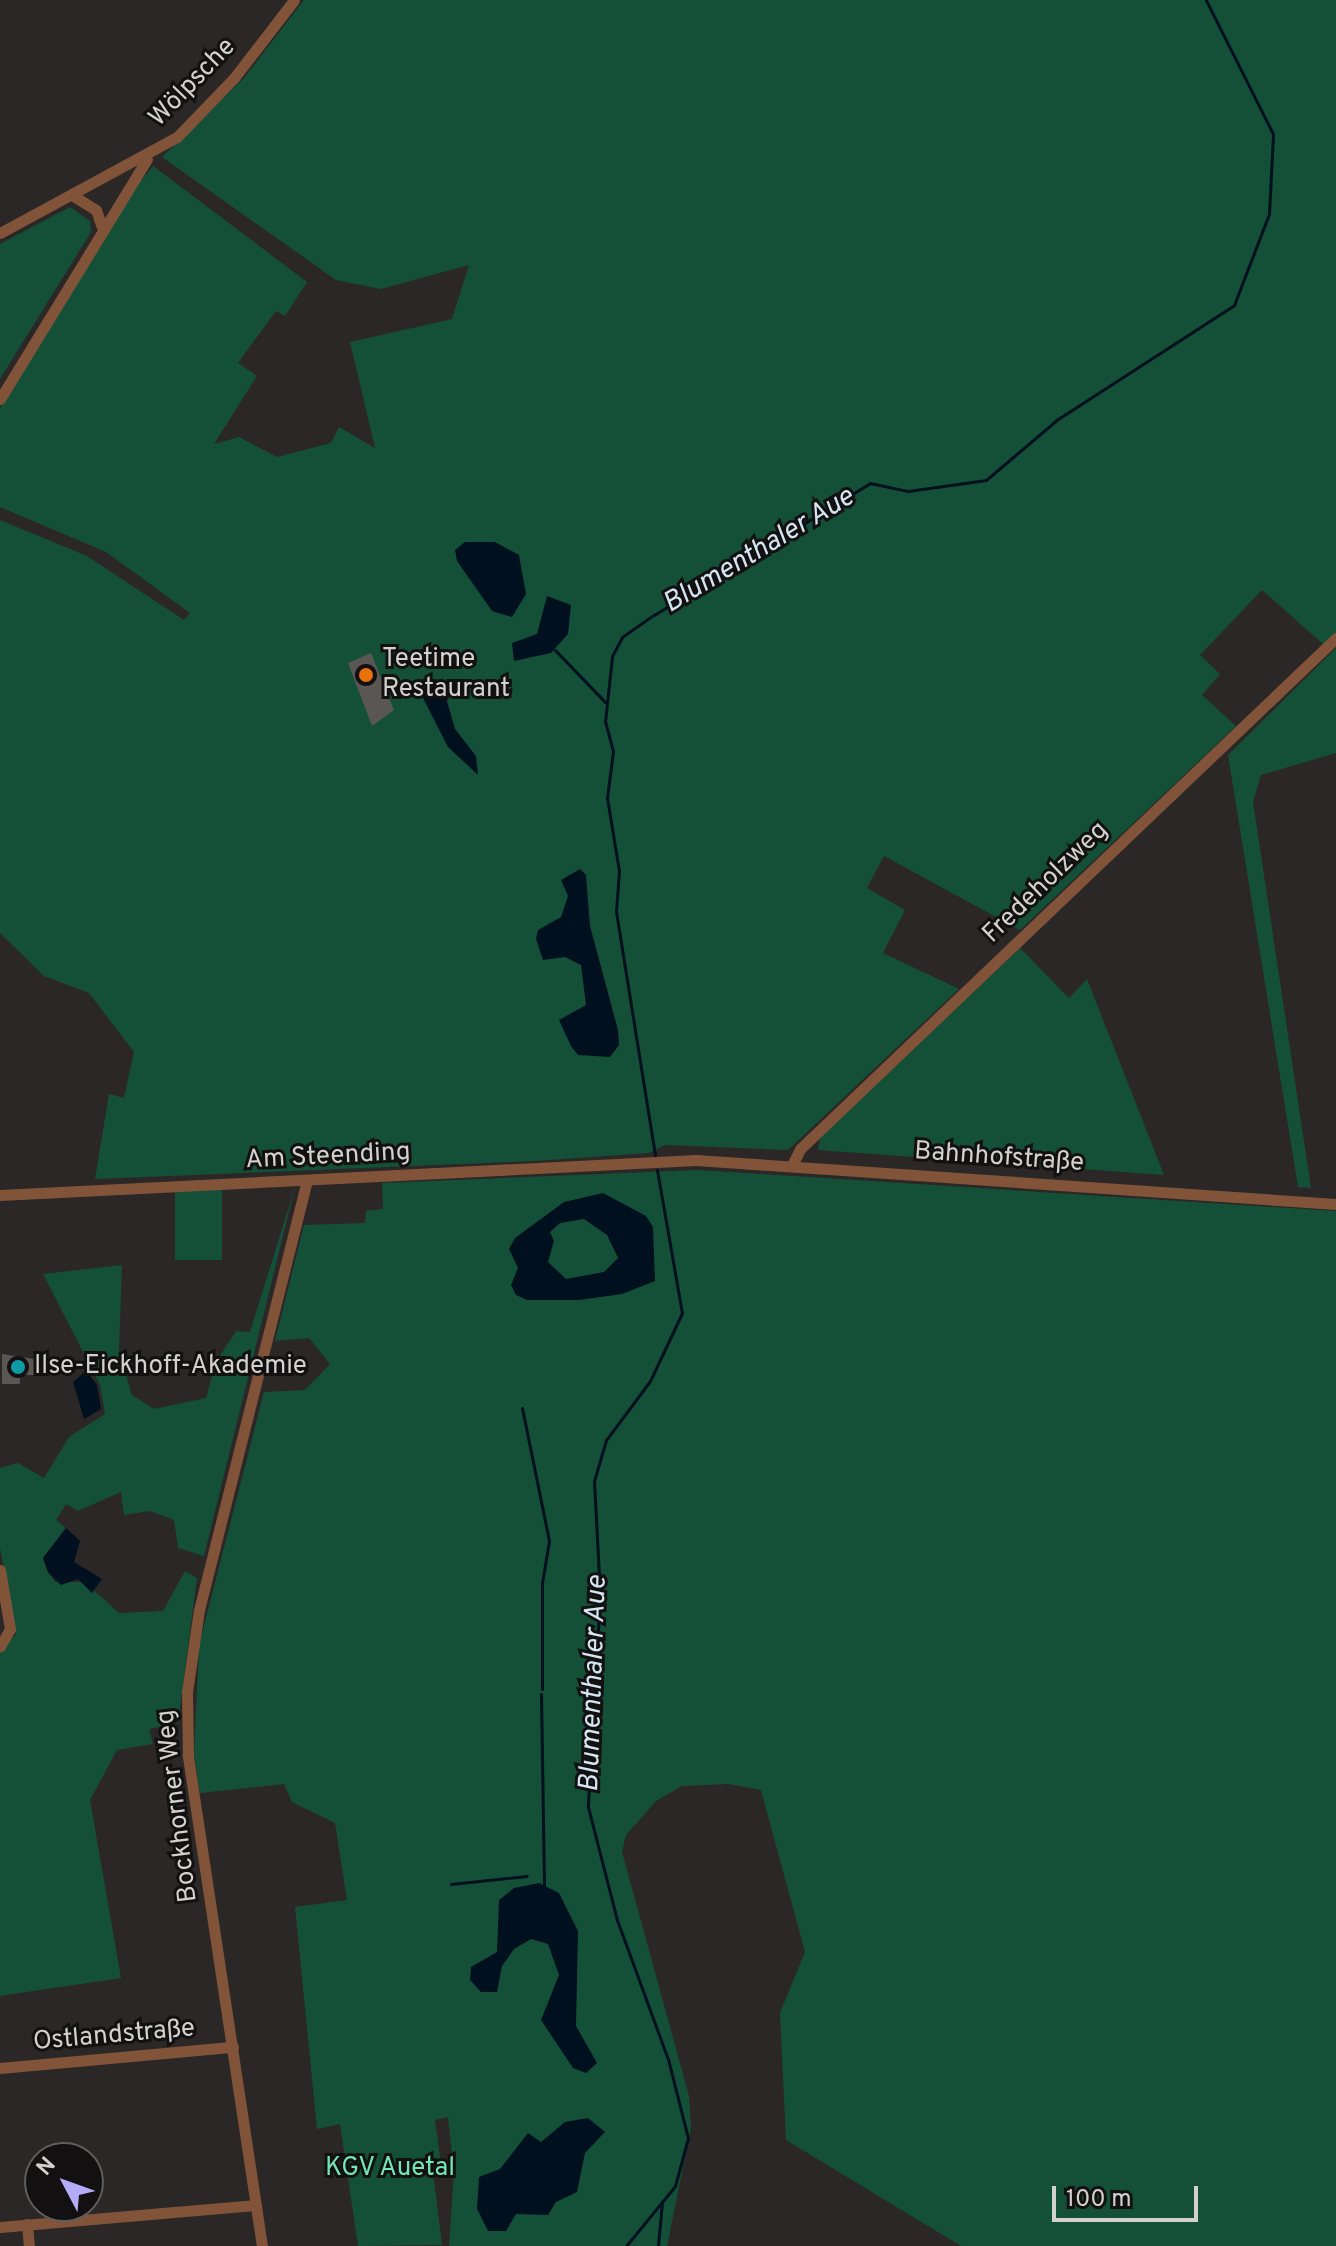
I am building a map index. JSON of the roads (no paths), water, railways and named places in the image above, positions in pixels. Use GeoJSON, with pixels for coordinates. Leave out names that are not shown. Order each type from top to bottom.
{"type":"FeatureCollection","features":[{"type":"Feature","properties":{"kind":"street","name":"Wölpsche"},"geometry":{"type":"LineString","coordinates":[[149,155],[205,110],[294,0]]}},
{"type":"Feature","properties":{"kind":"street"},"geometry":{"type":"LineString","coordinates":[[0,233],[149,155]]}},
{"type":"Feature","properties":{"kind":"street"},"geometry":{"type":"LineString","coordinates":[[0,399],[149,155]]}},
{"type":"Feature","properties":{"kind":"street"},"geometry":{"type":"LineString","coordinates":[[72,195],[96,210],[102,228]]}},
{"type":"Feature","properties":{"kind":"street","name":"Fredeholzweg"},"geometry":{"type":"LineString","coordinates":[[792,1165],[800,1149],[1336,638]]}},
{"type":"Feature","properties":{"kind":"street","name":"Bahnhofstraße"},"geometry":{"type":"LineString","coordinates":[[659,1161],[792,1165],[1336,1204]]}},
{"type":"Feature","properties":{"kind":"street","name":"Am Steending"},"geometry":{"type":"LineString","coordinates":[[0,1195],[659,1161]]}},
{"type":"Feature","properties":{"kind":"street","name":"Bockhorner Weg"},"geometry":{"type":"LineString","coordinates":[[262,2246],[188,1755],[187,1692],[199,1610],[307,1181]]}},
{"type":"Feature","properties":{"kind":"street"},"geometry":{"type":"LineString","coordinates":[[0,1570],[10,1629],[0,1646]]}},
{"type":"Feature","properties":{"kind":"street","name":"Ostlandstraße"},"geometry":{"type":"LineString","coordinates":[[0,2068],[233,2047]]}},
{"type":"Feature","properties":{"kind":"street"},"geometry":{"type":"LineString","coordinates":[[0,2227],[256,2205]]}},
{"type":"Feature","properties":{"kind":"street"},"geometry":{"type":"LineString","coordinates":[[27,2224],[29,2246]]}},
{"type":"Feature","properties":{"kind":"water"},"geometry":{"type":"Polygon","coordinates":[[[465,542],[495,542],[519,555],[526,594],[512,617],[492,611],[457,561],[455,550],[465,542]]]}},
{"type":"Feature","properties":{"kind":"water"},"geometry":{"type":"Polygon","coordinates":[[[547,596],[571,605],[568,634],[551,653],[514,661],[512,643],[537,634],[547,596]]]}},
{"type":"Feature","properties":{"kind":"water"},"geometry":{"type":"Polygon","coordinates":[[[427,682],[452,690],[447,701],[455,729],[476,756],[478,775],[448,747],[423,698],[427,682]]]}},
{"type":"Feature","properties":{"kind":"water"},"geometry":{"type":"Polygon","coordinates":[[[580,869],[586,875],[590,926],[618,1030],[619,1045],[610,1057],[578,1055],[571,1046],[559,1020],[586,1005],[581,965],[565,957],[543,960],[536,939],[538,930],[561,917],[568,896],[561,880],[580,869]]]}},
{"type":"Feature","properties":{"kind":"water"},"geometry":{"type":"Polygon","coordinates":[[[603,1193],[646,1216],[653,1227],[655,1281],[622,1294],[579,1300],[527,1300],[516,1295],[511,1285],[518,1268],[509,1249],[515,1238],[564,1202],[603,1193]],[[584,1219],[560,1223],[550,1232],[554,1241],[548,1262],[566,1279],[604,1272],[618,1258],[607,1235],[584,1219]]]}},
{"type":"Feature","properties":{"kind":"water"},"geometry":{"type":"Polygon","coordinates":[[[86,1371],[97,1385],[101,1409],[84,1419],[73,1382],[86,1371]]]}},
{"type":"Feature","properties":{"kind":"water"},"geometry":{"type":"Polygon","coordinates":[[[66,1528],[80,1541],[74,1562],[102,1579],[92,1593],[78,1579],[61,1585],[48,1572],[43,1558],[66,1528]]]}},
{"type":"Feature","properties":{"kind":"water"},"geometry":{"type":"Polygon","coordinates":[[[539,1883],[559,1893],[578,1931],[576,2026],[597,2063],[586,2073],[573,2068],[541,2020],[559,1975],[548,1944],[531,1939],[514,1949],[502,1966],[497,1992],[481,1992],[470,1980],[471,1967],[497,1952],[499,1900],[514,1888],[539,1883]]]}},
{"type":"Feature","properties":{"kind":"water"},"geometry":{"type":"Polygon","coordinates":[[[588,2118],[605,2132],[585,2153],[577,2192],[556,2202],[548,2215],[516,2214],[506,2231],[488,2231],[477,2209],[479,2177],[500,2169],[528,2133],[541,2142],[565,2122],[588,2118]]]}},
{"type":"Feature","properties":{"kind":"waterway","name":"Blumenthaler Aue"},"geometry":{"type":"LineString","coordinates":[[655,1155],[616,911],[619,871],[607,798],[613,751],[605,722],[612,656],[622,637],[654,615],[870,483],[908,491],[986,480],[1058,419],[1234,305],[1269,214],[1273,134],[1206,0]]}},
{"type":"Feature","properties":{"kind":"waterway"},"geometry":{"type":"LineString","coordinates":[[555,650],[605,702]]}},
{"type":"Feature","properties":{"kind":"waterway","name":"Blumenthaler Aue"},"geometry":{"type":"LineString","coordinates":[[657,1170],[682,1313],[650,1381],[606,1440],[594,1481],[600,1596],[588,1807],[617,1920],[668,2059],[688,2138],[675,2186],[662,2202],[658,2246]]}},
{"type":"Feature","properties":{"kind":"waterway"},"geometry":{"type":"LineString","coordinates":[[522,1408],[549,1541],[542,1583],[542,1689]]}},
{"type":"Feature","properties":{"kind":"waterway"},"geometry":{"type":"LineString","coordinates":[[541,1694],[544,1885]]}},
{"type":"Feature","properties":{"kind":"waterway"},"geometry":{"type":"LineString","coordinates":[[451,1884],[527,1876]]}},
{"type":"Feature","properties":{"kind":"waterway","name":"Blumenthaler Aue"},"geometry":{"type":"LineString","coordinates":[[626,2246],[662,2202]]}},
{"type":"Feature","properties":{"kind":"place","name":"Teetime Restaurant"},"geometry":{"type":"Point","coordinates":[366,675]}},
{"type":"Feature","properties":{"kind":"place","name":"Ilse-Eickhoff-Akademie"},"geometry":{"type":"Point","coordinates":[18,1367]}},
{"type":"Feature","properties":{"kind":"park label","name":"KGV Auetal"},"geometry":{"type":"Point","coordinates":[390,2169]}}]}
